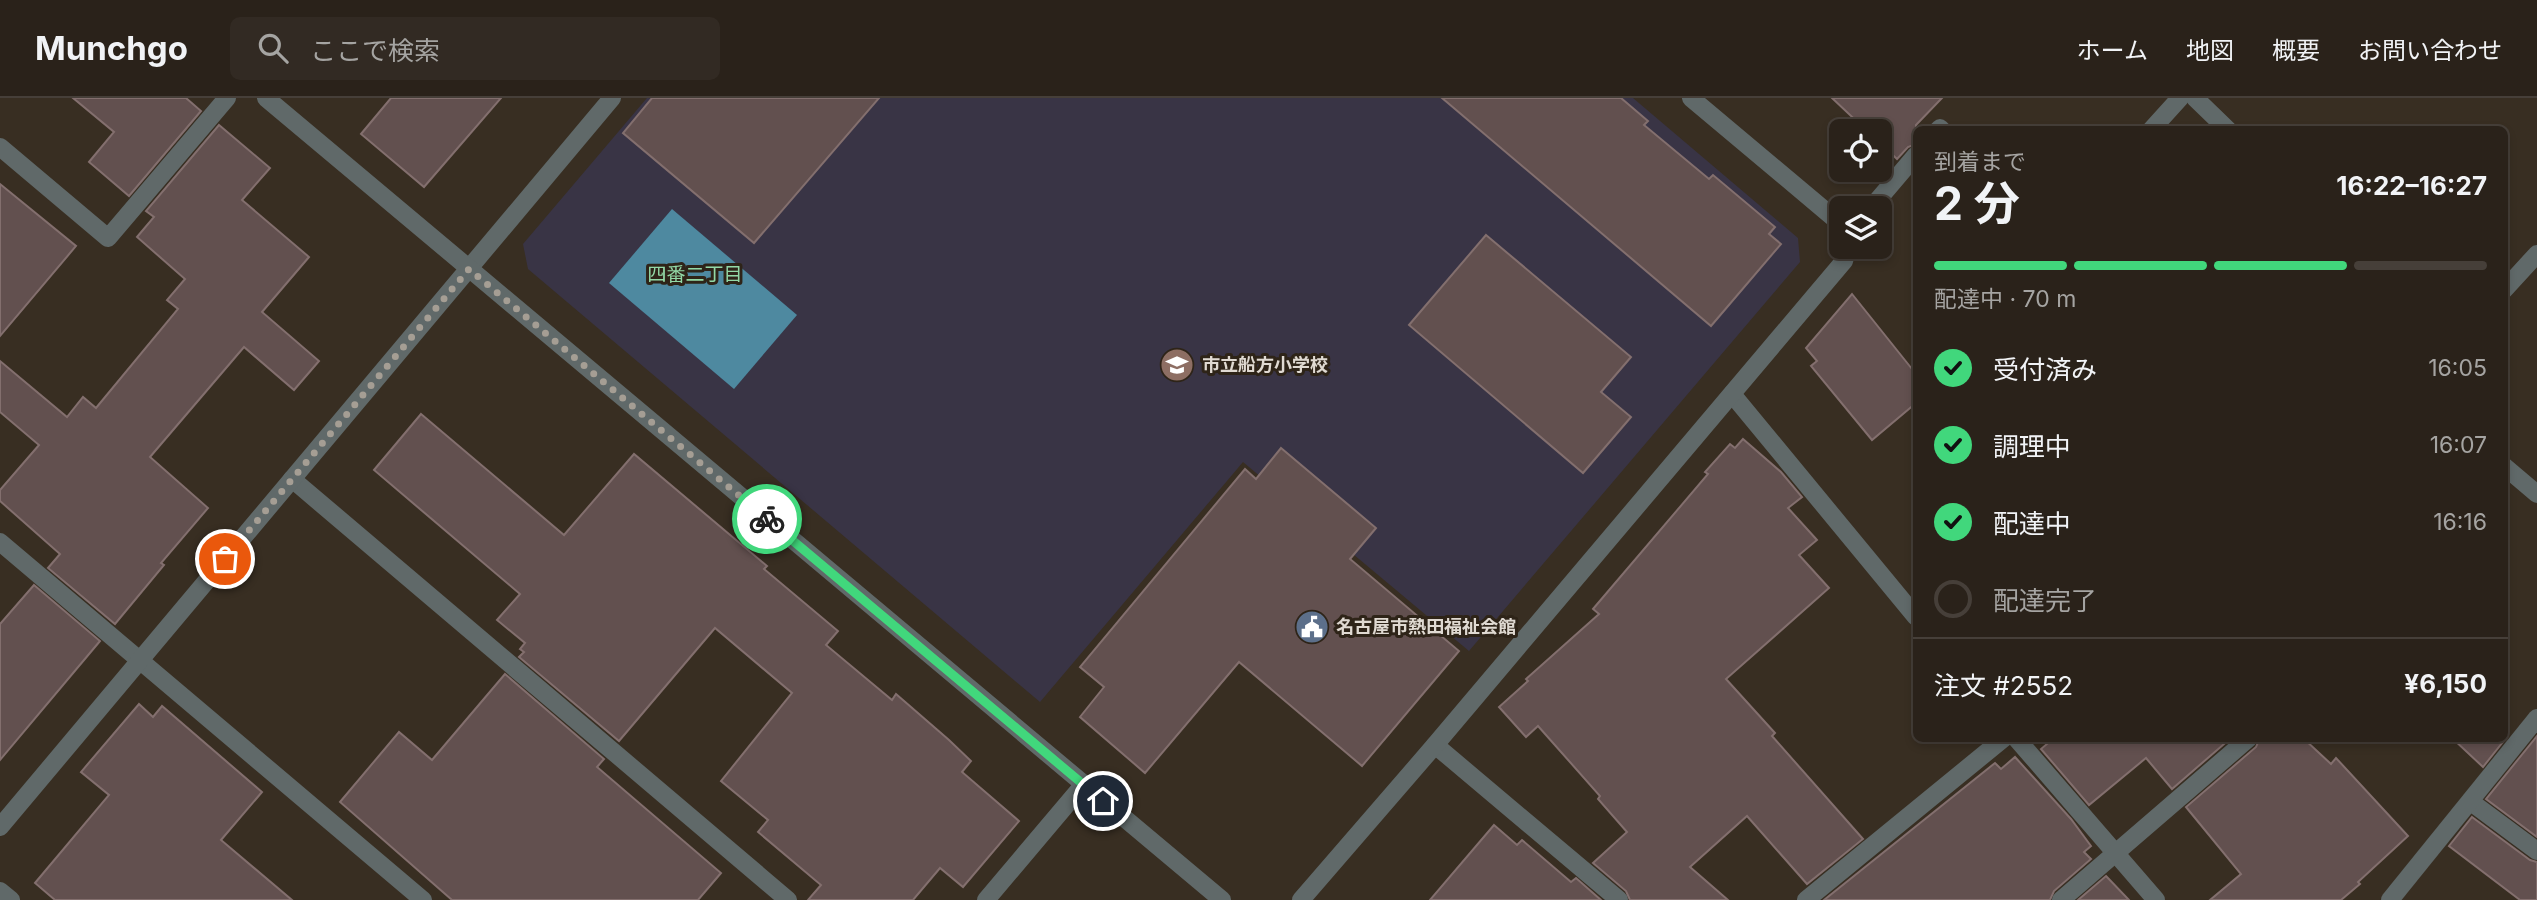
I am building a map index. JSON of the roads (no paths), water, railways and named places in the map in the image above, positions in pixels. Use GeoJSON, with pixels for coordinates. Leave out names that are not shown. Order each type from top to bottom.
{"type":"FeatureCollection","features":[{"type":"Feature","properties":{"kind":"street"},"geometry":{"type":"LineString","coordinates":[[0,146],[108,238],[227,98]]}},
{"type":"Feature","properties":{"kind":"street"},"geometry":{"type":"LineString","coordinates":[[266,98],[1222,900]]}},
{"type":"Feature","properties":{"kind":"street"},"geometry":{"type":"LineString","coordinates":[[0,827],[612,98]]}},
{"type":"Feature","properties":{"kind":"street"},"geometry":{"type":"LineString","coordinates":[[1690,98],[1829,214]]}},
{"type":"Feature","properties":{"kind":"street"},"geometry":{"type":"LineString","coordinates":[[2155,126],[2180,98]]}},
{"type":"Feature","properties":{"kind":"street"},"geometry":{"type":"LineString","coordinates":[[2195,98],[2224,126]]}},
{"type":"Feature","properties":{"kind":"street"},"geometry":{"type":"LineString","coordinates":[[1881,196],[1913,159]]}},
{"type":"Feature","properties":{"kind":"street"},"geometry":{"type":"LineString","coordinates":[[2508,286],[2537,254]]}},
{"type":"Feature","properties":{"kind":"street"},"geometry":{"type":"LineString","coordinates":[[1301,900],[1844,259]]}},
{"type":"Feature","properties":{"kind":"street"},"geometry":{"type":"LineString","coordinates":[[1732,394],[1913,613]]}},
{"type":"Feature","properties":{"kind":"street"},"geometry":{"type":"LineString","coordinates":[[2508,469],[2537,494]]}},
{"type":"Feature","properties":{"kind":"street"},"geometry":{"type":"LineString","coordinates":[[292,479],[788,900]]}},
{"type":"Feature","properties":{"kind":"street"},"geometry":{"type":"LineString","coordinates":[[0,542],[423,900]]}},
{"type":"Feature","properties":{"kind":"street"},"geometry":{"type":"LineString","coordinates":[[2390,900],[2537,718]]}},
{"type":"Feature","properties":{"kind":"street"},"geometry":{"type":"LineString","coordinates":[[1806,900],[1999,742]]}},
{"type":"Feature","properties":{"kind":"street"},"geometry":{"type":"LineString","coordinates":[[2020,742],[2156,900]]}},
{"type":"Feature","properties":{"kind":"street"},"geometry":{"type":"LineString","coordinates":[[2061,900],[2241,742]]}},
{"type":"Feature","properties":{"kind":"street"},"geometry":{"type":"LineString","coordinates":[[1435,745],[1619,900]]}},
{"type":"Feature","properties":{"kind":"street"},"geometry":{"type":"LineString","coordinates":[[986,900],[1084,784]]}},
{"type":"Feature","properties":{"kind":"street"},"geometry":{"type":"LineString","coordinates":[[2471,802],[2537,851]]}},
{"type":"Feature","properties":{"kind":"street"},"geometry":{"type":"LineString","coordinates":[[0,891],[11,900]]}},
{"type":"Feature","properties":{"kind":"water"},"geometry":{"type":"Polygon","coordinates":[[[672,209],[797,315],[734,389],[609,283],[672,209]]]}},
{"type":"Feature","properties":{"kind":"place","name":"市立船方小学校"},"geometry":{"type":"Point","coordinates":[1177,365]}},
{"type":"Feature","properties":{"kind":"place","name":"名古屋市熱田福祉会館"},"geometry":{"type":"Point","coordinates":[1312,627]}},
{"type":"Feature","properties":{"kind":"district","name":"四番二丁目"},"geometry":{"type":"Point","coordinates":[695,274]}}]}
